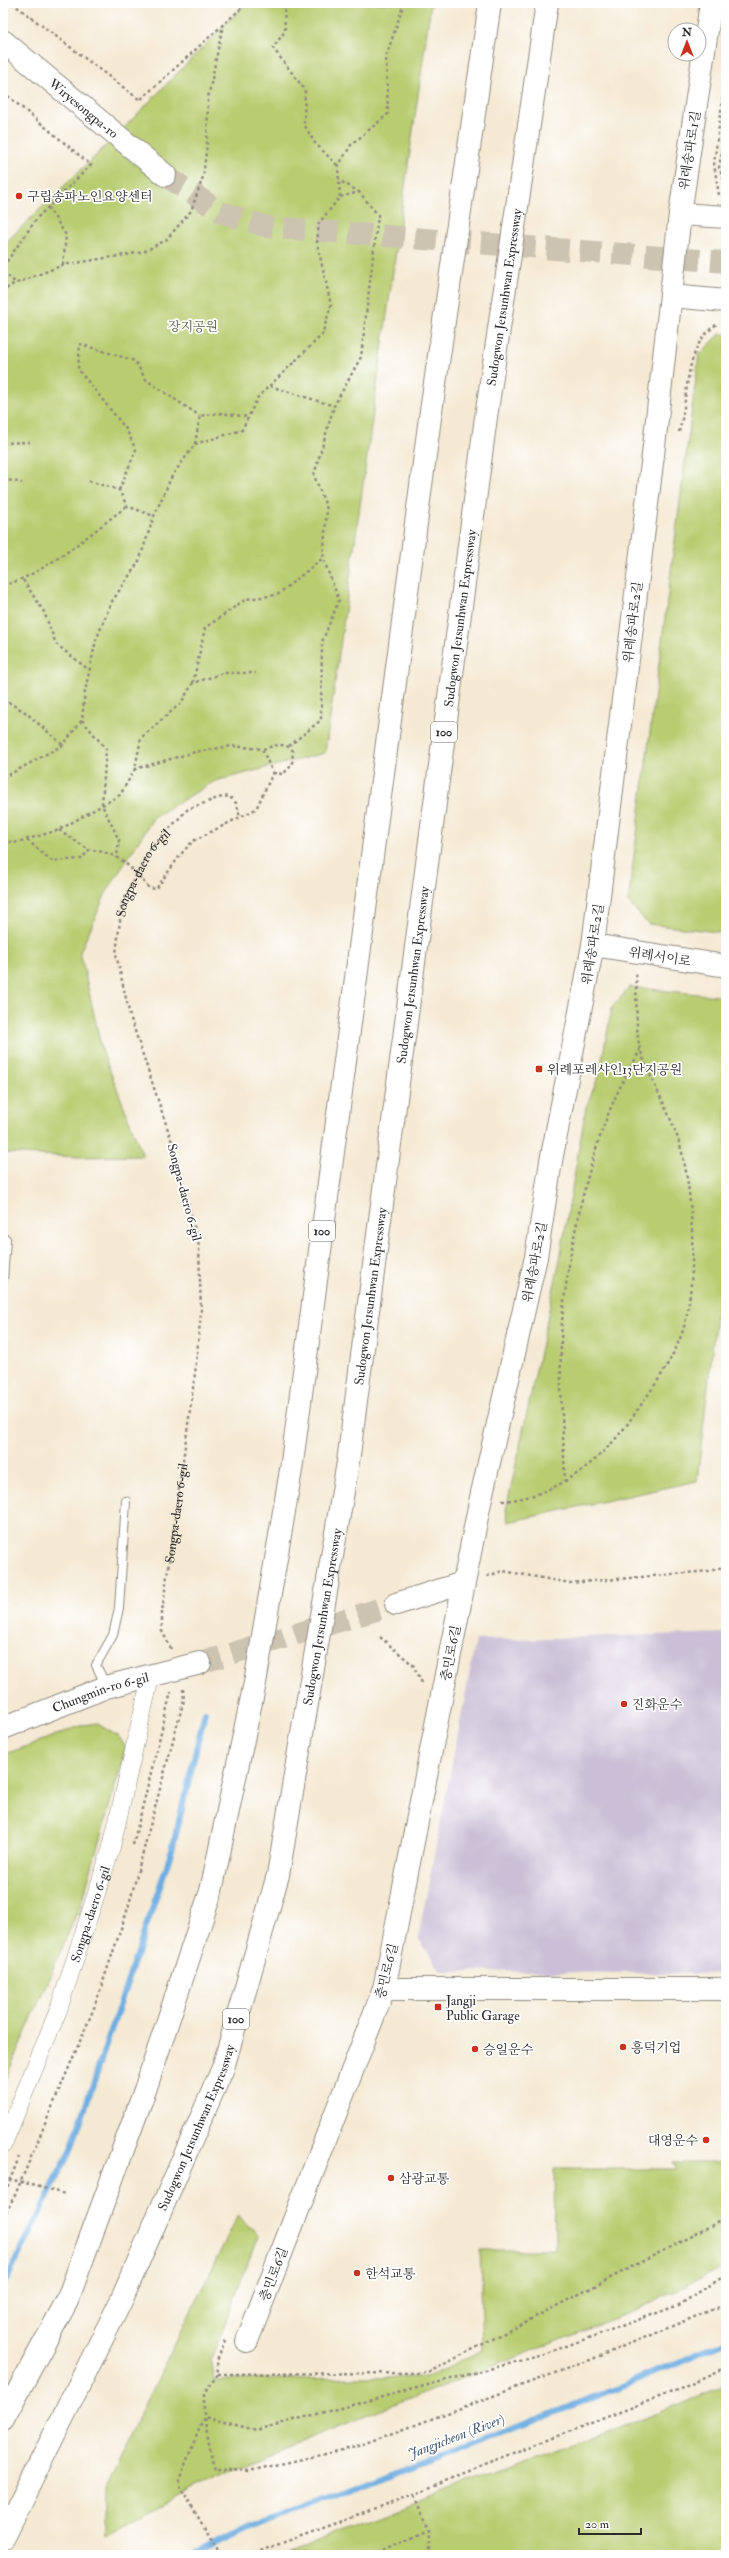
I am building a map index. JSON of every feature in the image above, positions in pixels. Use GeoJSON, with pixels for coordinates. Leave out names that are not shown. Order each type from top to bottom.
{"type":"FeatureCollection","features":[{"type":"Feature","properties":{"kind":"main road","name":"100"},"geometry":{"type":"LineString","coordinates":[[3,2419],[67,2301],[145,2090],[211,1891],[254,1683],[291,1470],[429,425],[490,3]]}},
{"type":"Feature","properties":{"kind":"main road","name":"Sudogwon Je1sunhwan Expressway"},"geometry":{"type":"LineString","coordinates":[[3,2537],[120,2302],[223,2068],[278,1875],[348,1462],[485,425],[547,3]]}},
{"type":"Feature","properties":{"kind":"main road","name":"위례송파로1길"},"geometry":{"type":"LineString","coordinates":[[671,296],[680,214],[711,3]]}},
{"type":"Feature","properties":{"kind":"main road","name":"Wiryesongpa-ro"},"geometry":{"type":"LineString","coordinates":[[3,41],[165,175]]}},
{"type":"Feature","properties":{"kind":"main road"},"geometry":{"type":"LineString","coordinates":[[680,214],[723,208]]}},
{"type":"Feature","properties":{"kind":"main road"},"geometry":{"type":"LineString","coordinates":[[671,296],[726,301]]}},
{"type":"Feature","properties":{"kind":"main road","name":"위례송파로2길"},"geometry":{"type":"LineString","coordinates":[[463,1583],[536,1256],[551,1161],[593,946],[671,296]]}},
{"type":"Feature","properties":{"kind":"main road","name":"위례서이로"},"geometry":{"type":"LineString","coordinates":[[593,946],[726,966]]}},
{"type":"Feature","properties":{"kind":"main road"},"geometry":{"type":"LineString","coordinates":[[396,1604],[463,1583]]}},
{"type":"Feature","properties":{"kind":"main road","name":"충민로6길"},"geometry":{"type":"LineString","coordinates":[[247,2341],[384,1989],[463,1583]]}},
{"type":"Feature","properties":{"kind":"main road","name":"Chungmin-ro 6-gil"},"geometry":{"type":"LineString","coordinates":[[3,1728],[106,1687],[150,1675],[188,1672]]}},
{"type":"Feature","properties":{"kind":"main road"},"geometry":{"type":"LineString","coordinates":[[384,1989],[726,1989]]}},
{"type":"Feature","properties":{"kind":"street","name":"Songpa-daero 6-gil"},"geometry":{"type":"LineString","coordinates":[[3,2144],[58,2011],[111,1849],[150,1675]]}},
{"type":"Feature","properties":{"kind":"lane"},"geometry":{"type":"LineString","coordinates":[[3,1238],[6,1239],[3,1280]]}},
{"type":"Feature","properties":{"kind":"lane"},"geometry":{"type":"LineString","coordinates":[[106,1687],[96,1665],[113,1634],[119,1608],[126,1501]]}},
{"type":"Feature","properties":{"kind":"path"},"geometry":{"type":"LineString","coordinates":[[12,3],[140,100],[247,3]]}},
{"type":"Feature","properties":{"kind":"path"},"geometry":{"type":"LineString","coordinates":[[284,3],[285,31],[273,48],[305,90],[304,124],[314,142],[338,166]]}},
{"type":"Feature","properties":{"kind":"path"},"geometry":{"type":"LineString","coordinates":[[340,197],[338,166],[351,145],[388,114],[386,57],[404,3]]}},
{"type":"Feature","properties":{"kind":"path"},"geometry":{"type":"LineString","coordinates":[[723,208],[714,164],[726,73]]}},
{"type":"Feature","properties":{"kind":"path"},"geometry":{"type":"LineString","coordinates":[[3,92],[91,165],[37,218],[3,267]]}},
{"type":"Feature","properties":{"kind":"path"},"geometry":{"type":"LineString","coordinates":[[726,124],[719,168],[726,184]]}},
{"type":"Feature","properties":{"kind":"path"},"geometry":{"type":"LineString","coordinates":[[290,746],[321,720],[322,642],[339,600],[323,558],[327,510],[314,475],[334,406],[361,356],[378,215],[358,192],[339,180]]}},
{"type":"Feature","properties":{"kind":"path"},"geometry":{"type":"LineString","coordinates":[[195,444],[242,430],[258,397],[322,336],[331,305],[317,243],[319,223],[340,197],[358,192]]}},
{"type":"Feature","properties":{"kind":"path"},"geometry":{"type":"LineString","coordinates":[[48,207],[66,235],[63,265]]}},
{"type":"Feature","properties":{"kind":"path"},"geometry":{"type":"LineString","coordinates":[[3,272],[16,283]]}},
{"type":"Feature","properties":{"kind":"path"},"geometry":{"type":"LineString","coordinates":[[119,490],[136,450],[126,429],[78,369],[80,344],[135,361],[146,380],[200,416],[219,413],[249,417]]}},
{"type":"Feature","properties":{"kind":"path"},"geometry":{"type":"LineString","coordinates":[[270,386],[334,406]]}},
{"type":"Feature","properties":{"kind":"path"},"geometry":{"type":"LineString","coordinates":[[3,778],[63,745],[82,720],[89,670],[96,640],[111,603],[139,561],[154,516],[172,476],[195,444],[200,416]]}},
{"type":"Feature","properties":{"kind":"path"},"geometry":{"type":"LineString","coordinates":[[3,443],[31,442]]}},
{"type":"Feature","properties":{"kind":"path"},"geometry":{"type":"LineString","coordinates":[[3,479],[22,483]]}},
{"type":"Feature","properties":{"kind":"path"},"geometry":{"type":"LineString","coordinates":[[90,481],[119,490],[127,506],[154,516]]}},
{"type":"Feature","properties":{"kind":"path"},"geometry":{"type":"LineString","coordinates":[[3,586],[23,580],[65,554],[127,506]]}},
{"type":"Feature","properties":{"kind":"path"},"geometry":{"type":"LineString","coordinates":[[3,840],[14,843],[60,830],[120,795],[135,769],[141,738],[180,703],[193,684],[205,628],[246,599],[276,595],[323,558]]}},
{"type":"Feature","properties":{"kind":"path"},"geometry":{"type":"LineString","coordinates":[[23,580],[44,612],[56,644],[89,670]]}},
{"type":"Feature","properties":{"kind":"path"},"geometry":{"type":"LineString","coordinates":[[193,684],[224,674],[256,673]]}},
{"type":"Feature","properties":{"kind":"path"},"geometry":{"type":"LineString","coordinates":[[3,699],[25,712],[63,745]]}},
{"type":"Feature","properties":{"kind":"path"},"geometry":{"type":"LineString","coordinates":[[82,720],[106,749],[102,805],[119,840],[117,856]]}},
{"type":"Feature","properties":{"kind":"path"},"geometry":{"type":"LineString","coordinates":[[135,769],[194,752],[232,746],[262,749],[279,744],[290,746],[293,751],[292,765],[283,774],[273,773]]}},
{"type":"Feature","properties":{"kind":"path"},"geometry":{"type":"LineString","coordinates":[[60,830],[89,850],[117,856],[137,873],[149,888],[156,889],[180,854],[193,841],[256,810],[273,773],[262,749]]}},
{"type":"Feature","properties":{"kind":"path","name":"Songpa-daero 6-gil"},"geometry":{"type":"LineString","coordinates":[[188,1672],[162,1631],[162,1612],[195,1374],[201,1312],[199,1246],[175,1150],[130,1016],[116,954],[122,903],[149,850],[188,810],[218,798],[229,796],[237,804],[240,818]]}},
{"type":"Feature","properties":{"kind":"path"},"geometry":{"type":"LineString","coordinates":[[27,840],[52,861],[81,859],[89,850]]}},
{"type":"Feature","properties":{"kind":"path"},"geometry":{"type":"LineString","coordinates":[[480,1502],[523,1499],[565,1483],[614,1442],[668,1364],[683,1330],[691,1294],[690,1200],[678,1137],[640,1050],[634,953]]}},
{"type":"Feature","properties":{"kind":"path"},"geometry":{"type":"LineString","coordinates":[[565,1483],[561,1359],[564,1301],[578,1216],[597,1149],[615,1097],[640,1050]]}},
{"type":"Feature","properties":{"kind":"path"},"geometry":{"type":"LineString","coordinates":[[463,1583],[504,1571],[570,1583],[710,1571],[726,1566]]}},
{"type":"Feature","properties":{"kind":"path"},"geometry":{"type":"LineString","coordinates":[[380,1637],[413,1665],[423,1685]]}},
{"type":"Feature","properties":{"kind":"path"},"geometry":{"type":"LineString","coordinates":[[3,2218],[20,2182],[94,2008],[128,1908],[184,1700],[188,1672]]}},
{"type":"Feature","properties":{"kind":"path"},"geometry":{"type":"LineString","coordinates":[[3,2177],[65,2194]]}},
{"type":"Feature","properties":{"kind":"path"},"geometry":{"type":"LineString","coordinates":[[3,2198],[11,2180]]}},
{"type":"Feature","properties":{"kind":"path"},"geometry":{"type":"LineString","coordinates":[[726,2218],[431,2370],[417,2373],[218,2374],[204,2394],[204,2418],[214,2469],[257,2469],[356,2448],[590,2360],[726,2304]]}},
{"type":"Feature","properties":{"kind":"path"},"geometry":{"type":"LineString","coordinates":[[204,2418],[256,2430],[539,2356],[679,2305],[726,2275]]}},
{"type":"Feature","properties":{"kind":"path"},"geometry":{"type":"LineString","coordinates":[[249,2555],[414,2495],[458,2474],[680,2389],[726,2368]]}},
{"type":"Feature","properties":{"kind":"path"},"geometry":{"type":"LineString","coordinates":[[204,2418],[179,2480],[181,2489],[221,2555]]}},
{"type":"Feature","properties":{"kind":"path"},"geometry":{"type":"LineString","coordinates":[[414,2495],[428,2529],[428,2555]]}},
{"type":"Feature","properties":{"kind":"path"},"geometry":{"type":"LineString","coordinates":[[373,2555],[428,2529]]}},
{"type":"Feature","properties":{"kind":"shaded area"},"geometry":{"type":"Polygon","coordinates":[[[726,1633],[726,1974],[441,1971],[418,1938],[476,1640],[726,1633]]]}},
{"type":"Feature","properties":{"kind":"green space","name":"장지공원"},"geometry":{"type":"Polygon","coordinates":[[[246,3],[431,3],[325,753],[215,781],[154,817],[106,893],[80,952],[102,1050],[143,1156],[78,1157],[3,1153],[3,245],[118,134],[246,3]]]}},
{"type":"Feature","properties":{"kind":"green space"},"geometry":{"type":"Polygon","coordinates":[[[720,334],[726,334],[726,933],[648,924],[628,902],[699,355],[720,334]]]}},
{"type":"Feature","properties":{"kind":"green space"},"geometry":{"type":"Polygon","coordinates":[[[630,987],[726,997],[726,1231],[697,1481],[508,1522],[506,1510],[560,1259],[586,1107],[599,1075],[612,1007],[630,987]]]}},
{"type":"Feature","properties":{"kind":"green space"},"geometry":{"type":"Polygon","coordinates":[[[96,1723],[119,1737],[126,1748],[82,1901],[3,2085],[3,1755],[83,1725],[96,1723]]]}},
{"type":"Feature","properties":{"kind":"green space"},"geometry":{"type":"Polygon","coordinates":[[[672,2162],[726,2162],[726,2266],[637,2310],[223,2472],[105,2536],[105,2487],[238,2215],[258,2236],[211,2360],[215,2380],[426,2377],[483,2350],[480,2250],[555,2250],[554,2169],[676,2169],[672,2162]]]}},
{"type":"Feature","properties":{"kind":"green space"},"geometry":{"type":"Polygon","coordinates":[[[726,2386],[726,2555],[288,2555],[451,2489],[617,2429],[726,2386]]]}},
{"type":"Feature","properties":{"kind":"waterway"},"geometry":{"type":"LineString","coordinates":[[3,2287],[71,2149],[172,1850],[205,1712]]}},
{"type":"Feature","properties":{"kind":"waterway","name":"Jangjicheon (River)"},"geometry":{"type":"LineString","coordinates":[[196,2555],[247,2530],[327,2497],[568,2407],[648,2375],[726,2341]]}},
{"type":"Feature","properties":{"kind":"tunnel"},"geometry":{"type":"LineString","coordinates":[[165,175],[220,212],[268,227],[726,262]]}},
{"type":"Feature","properties":{"kind":"tunnel"},"geometry":{"type":"LineString","coordinates":[[200,1663],[396,1604]]}},
{"type":"Feature","properties":{"kind":"place","name":"구립송파노인요양센터"},"geometry":{"type":"Point","coordinates":[19,196]}},
{"type":"Feature","properties":{"kind":"place","name":"위례포레샤인13단지공원"},"geometry":{"type":"Point","coordinates":[539,1069]}},
{"type":"Feature","properties":{"kind":"place","name":"진화운수"},"geometry":{"type":"Point","coordinates":[624,1704]}},
{"type":"Feature","properties":{"kind":"place","name":"Jangji Public Garage"},"geometry":{"type":"Point","coordinates":[438,2007]}},
{"type":"Feature","properties":{"kind":"place","name":"흥덕기업"},"geometry":{"type":"Point","coordinates":[623,2047]}},
{"type":"Feature","properties":{"kind":"place","name":"승일운수"},"geometry":{"type":"Point","coordinates":[475,2049]}},
{"type":"Feature","properties":{"kind":"place","name":"대영운수"},"geometry":{"type":"Point","coordinates":[706,2140]}},
{"type":"Feature","properties":{"kind":"place","name":"삼광교통"},"geometry":{"type":"Point","coordinates":[391,2178]}},
{"type":"Feature","properties":{"kind":"place","name":"한석교통"},"geometry":{"type":"Point","coordinates":[357,2273]}}]}
